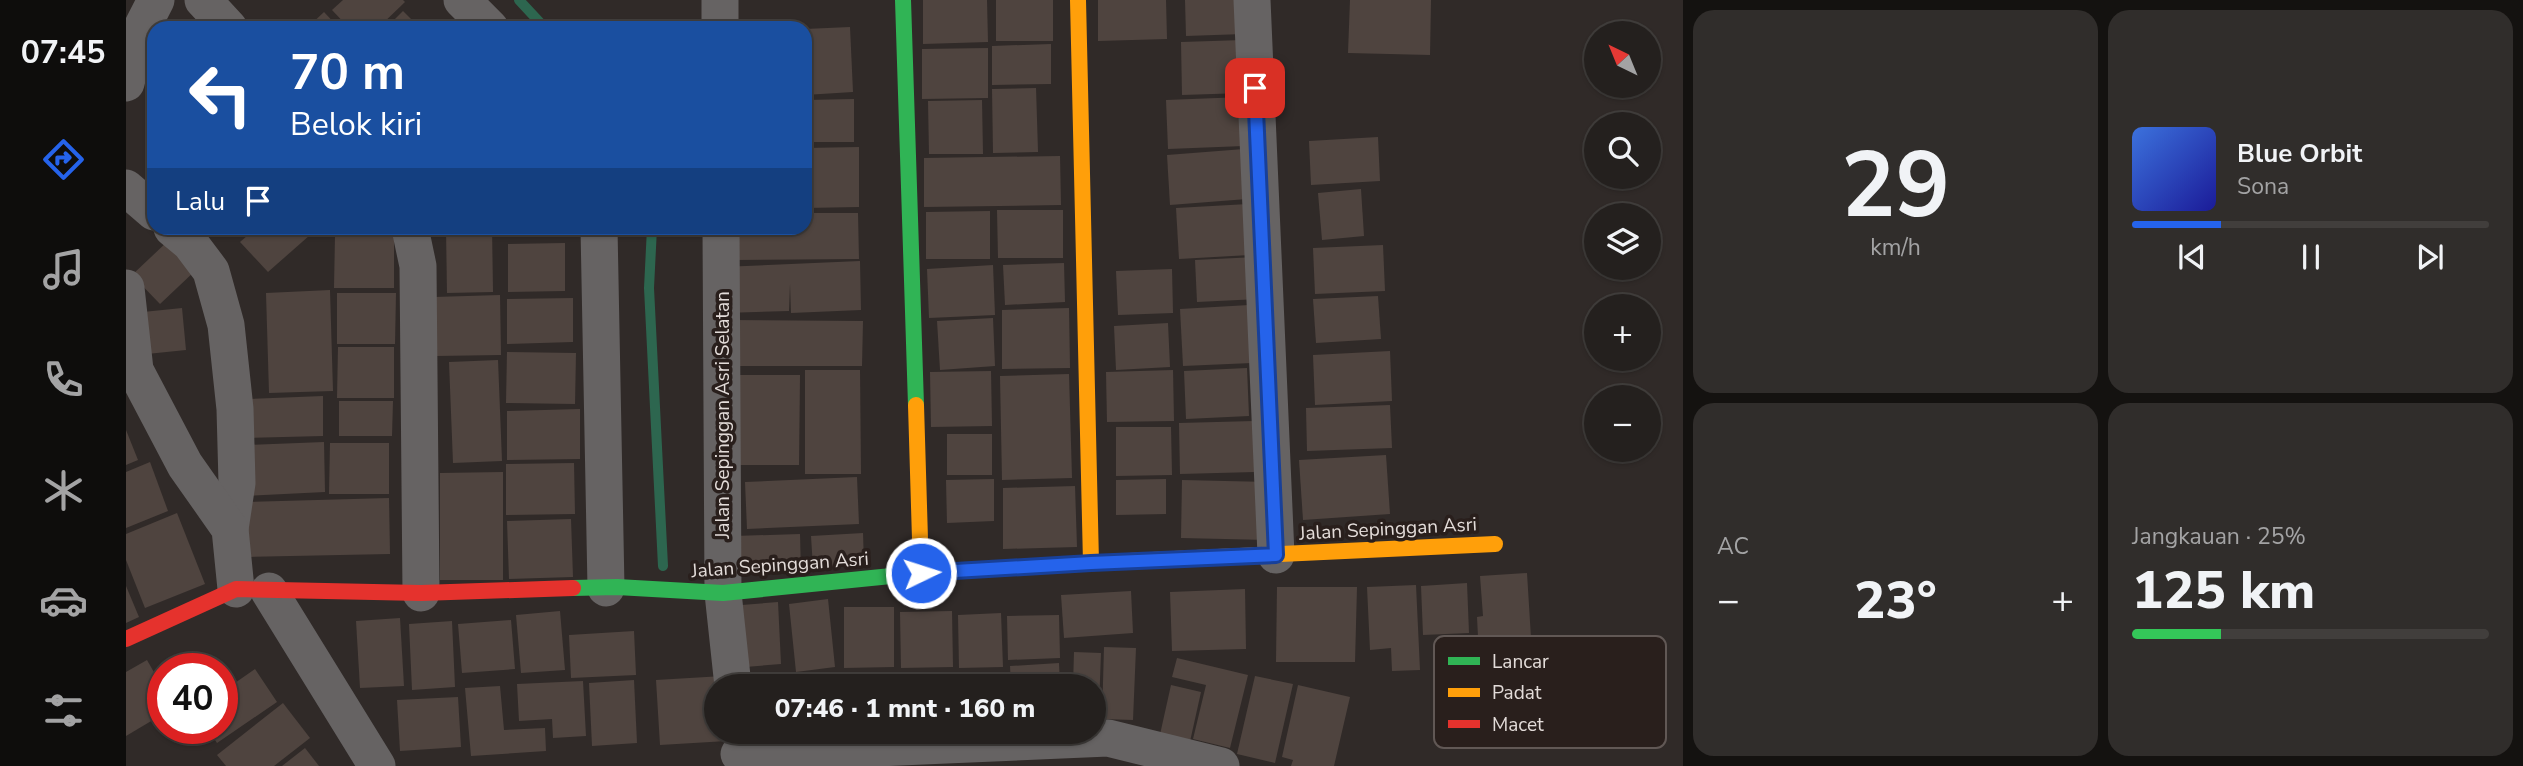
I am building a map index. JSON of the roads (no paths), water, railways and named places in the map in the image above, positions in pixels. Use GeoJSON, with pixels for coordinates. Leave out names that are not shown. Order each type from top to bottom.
{"type":"FeatureCollection","features":[{"type":"Feature","properties":{"kind":"street"},"geometry":{"type":"LineString","coordinates":[[126,83],[138,35],[156,0]]}},
{"type":"Feature","properties":{"kind":"street"},"geometry":{"type":"LineString","coordinates":[[203,0],[222,21]]}},
{"type":"Feature","properties":{"kind":"street"},"geometry":{"type":"LineString","coordinates":[[461,0],[483,21]]}},
{"type":"Feature","properties":{"kind":"street"},"geometry":{"type":"LineString","coordinates":[[720,0],[720,21]]}},
{"type":"Feature","properties":{"kind":"street"},"geometry":{"type":"LineString","coordinates":[[903,0],[921,573]]}},
{"type":"Feature","properties":{"kind":"street"},"geometry":{"type":"LineString","coordinates":[[1078,0],[1091,563]]}},
{"type":"Feature","properties":{"kind":"street"},"geometry":{"type":"LineString","coordinates":[[1252,0],[1276,555]]}},
{"type":"Feature","properties":{"kind":"street"},"geometry":{"type":"LineString","coordinates":[[126,188],[147,206]]}},
{"type":"Feature","properties":{"kind":"street"},"geometry":{"type":"LineString","coordinates":[[180,235],[190,243],[211,271],[226,325],[235,409],[237,483],[230,529]]}},
{"type":"Feature","properties":{"kind":"street"},"geometry":{"type":"LineString","coordinates":[[411,235],[418,266],[421,593]]}},
{"type":"Feature","properties":{"kind":"street"},"geometry":{"type":"LineString","coordinates":[[600,235],[611,587]]}},
{"type":"Feature","properties":{"kind":"street","name":"Jalan Sepinggan Asri Selatan"},"geometry":{"type":"LineString","coordinates":[[721,235],[712,593],[730,674]]}},
{"type":"Feature","properties":{"kind":"street"},"geometry":{"type":"LineString","coordinates":[[126,288],[135,370],[185,465],[230,529],[253,590],[377,766]]}},
{"type":"Feature","properties":{"kind":"street","name":"Jalan Sepinggan Asri"},"geometry":{"type":"LineString","coordinates":[[253,590],[421,593],[611,587],[712,593],[921,573],[1495,544]]}},
{"type":"Feature","properties":{"kind":"street"},"geometry":{"type":"LineString","coordinates":[[126,639],[253,590]]}},
{"type":"Feature","properties":{"kind":"street"},"geometry":{"type":"LineString","coordinates":[[739,750],[1108,738],[1221,766]]}},
{"type":"Feature","properties":{"kind":"waterway"},"geometry":{"type":"LineString","coordinates":[[519,0],[538,21]]}},
{"type":"Feature","properties":{"kind":"waterway"},"geometry":{"type":"LineString","coordinates":[[652,235],[649,288],[663,566]]}}]}
